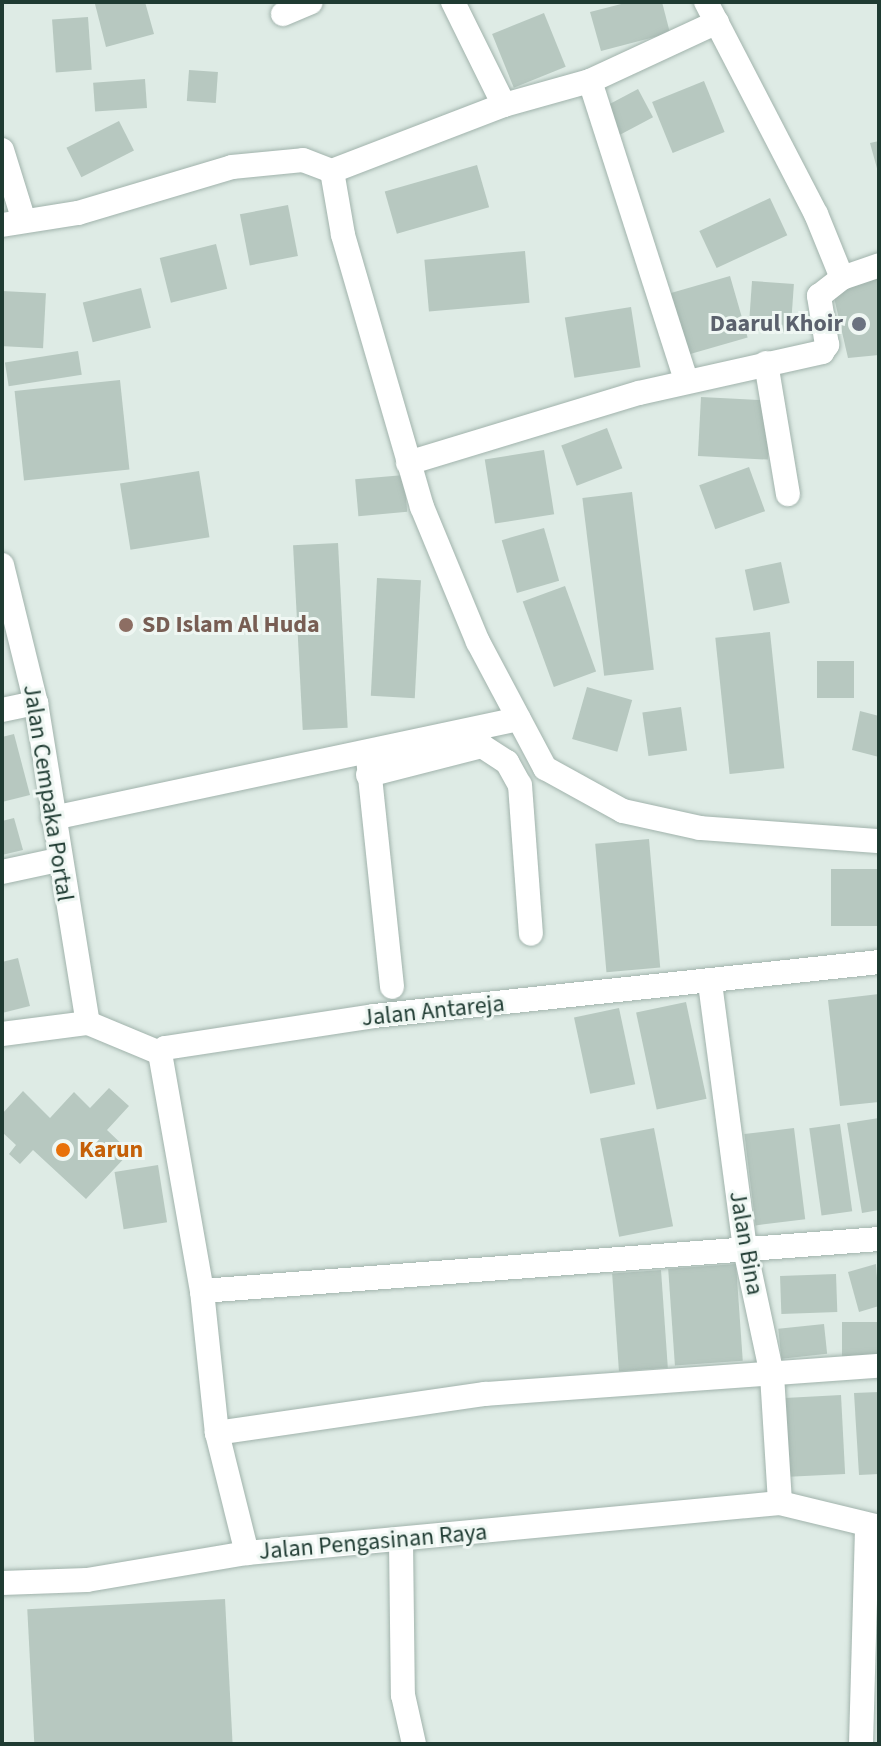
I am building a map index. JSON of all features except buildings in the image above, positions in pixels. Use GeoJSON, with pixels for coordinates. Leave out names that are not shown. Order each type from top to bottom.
{"type":"FeatureCollection","features":[{"type":"Feature","properties":{"kind":"street"},"geometry":{"type":"LineString","coordinates":[[283,14],[311,2]]}},
{"type":"Feature","properties":{"kind":"street"},"geometry":{"type":"LineString","coordinates":[[453,2],[504,105]]}},
{"type":"Feature","properties":{"kind":"street"},"geometry":{"type":"LineString","coordinates":[[2,150],[12,221],[78,213],[232,167],[303,160],[332,171],[504,105],[590,81],[712,12],[816,214],[842,278]]}},
{"type":"Feature","properties":{"kind":"street"},"geometry":{"type":"LineString","coordinates":[[590,81],[686,380]]}},
{"type":"Feature","properties":{"kind":"street"},"geometry":{"type":"LineString","coordinates":[[332,171],[343,235],[408,463],[478,642],[545,768],[623,811],[700,828],[879,841]]}},
{"type":"Feature","properties":{"kind":"street"},"geometry":{"type":"LineString","coordinates":[[408,463],[686,380],[822,352],[827,345],[819,296],[842,278],[879,265]]}},
{"type":"Feature","properties":{"kind":"street"},"geometry":{"type":"LineString","coordinates":[[766,363],[788,494]]}},
{"type":"Feature","properties":{"kind":"street","name":"Jalan Cempaka Portal"},"geometry":{"type":"LineString","coordinates":[[2,565],[36,703],[58,860],[88,1023]]}},
{"type":"Feature","properties":{"kind":"street"},"geometry":{"type":"LineString","coordinates":[[2,710],[36,703]]}},
{"type":"Feature","properties":{"kind":"street"},"geometry":{"type":"LineString","coordinates":[[368,765],[519,719]]}},
{"type":"Feature","properties":{"kind":"street"},"geometry":{"type":"LineString","coordinates":[[53,818],[482,746],[507,762],[520,785],[531,934]]}},
{"type":"Feature","properties":{"kind":"street"},"geometry":{"type":"LineString","coordinates":[[368,765],[392,987]]}},
{"type":"Feature","properties":{"kind":"street"},"geometry":{"type":"LineString","coordinates":[[2,872],[58,860]]}},
{"type":"Feature","properties":{"kind":"street","name":"Jalan Antareja"},"geometry":{"type":"LineString","coordinates":[[160,1053],[165,1048],[374,1016],[710,983],[879,962]]}},
{"type":"Feature","properties":{"kind":"street","name":"Jalan Bina"},"geometry":{"type":"LineString","coordinates":[[710,983],[745,1249],[772,1375],[780,1503]]}},
{"type":"Feature","properties":{"kind":"street"},"geometry":{"type":"LineString","coordinates":[[2,1034],[88,1023],[160,1053]]}},
{"type":"Feature","properties":{"kind":"street","name":"Jalan Pengasinan Raya"},"geometry":{"type":"LineString","coordinates":[[160,1053],[202,1291],[217,1433],[247,1553],[401,1541],[780,1503],[873,1527]]}},
{"type":"Feature","properties":{"kind":"street"},"geometry":{"type":"LineString","coordinates":[[202,1291],[879,1239]]}},
{"type":"Feature","properties":{"kind":"street"},"geometry":{"type":"LineString","coordinates":[[217,1433],[485,1394],[879,1366]]}},
{"type":"Feature","properties":{"kind":"street"},"geometry":{"type":"LineString","coordinates":[[861,1744],[873,1527]]}},
{"type":"Feature","properties":{"kind":"street"},"geometry":{"type":"LineString","coordinates":[[401,1541],[403,1695],[414,1744]]}},
{"type":"Feature","properties":{"kind":"street"},"geometry":{"type":"LineString","coordinates":[[2,1583],[87,1580],[247,1553]]}},
{"type":"Feature","properties":{"kind":"place","name":"Daarul Khoir"},"geometry":{"type":"Point","coordinates":[859,324]}},
{"type":"Feature","properties":{"kind":"place","name":"SD Islam Al Huda"},"geometry":{"type":"Point","coordinates":[126,625]}},
{"type":"Feature","properties":{"kind":"place","name":"Karun"},"geometry":{"type":"Point","coordinates":[63,1150]}}]}
